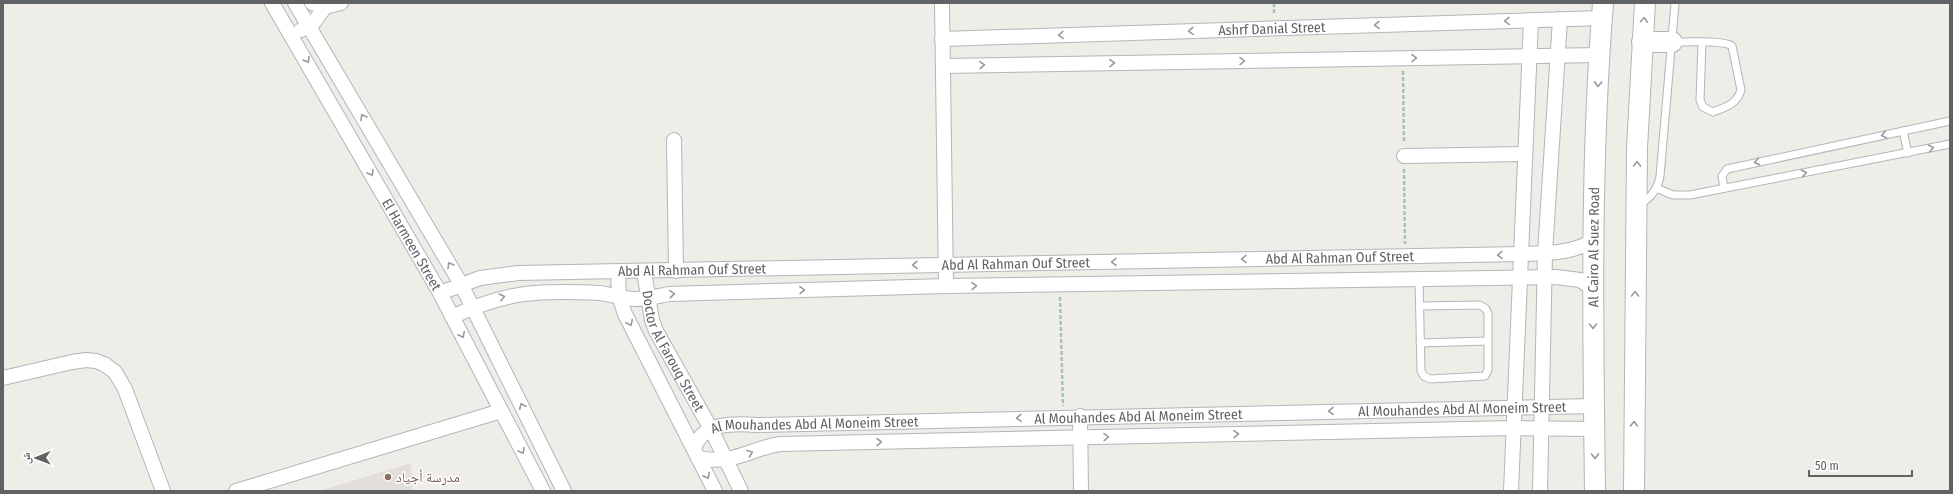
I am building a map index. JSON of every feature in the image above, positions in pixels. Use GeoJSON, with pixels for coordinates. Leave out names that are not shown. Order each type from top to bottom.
{"type":"FeatureCollection","features":[{"type":"Feature","properties":{"kind":"main road"},"geometry":{"type":"LineString","coordinates":[[1634,491],[1636,206],[1642,42],[1645,3]]}},
{"type":"Feature","properties":{"kind":"main road","name":"Al Cairo Al Suez Road"},"geometry":{"type":"LineString","coordinates":[[1595,491],[1592,288],[1600,55],[1603,10]]}},
{"type":"Feature","properties":{"kind":"main road"},"geometry":{"type":"LineString","coordinates":[[1642,42],[1672,42]]}},
{"type":"Feature","properties":{"kind":"street","name":"El Harmeen Street"},"geometry":{"type":"LineString","coordinates":[[272,3],[292,35],[440,293],[542,491]]}},
{"type":"Feature","properties":{"kind":"street"},"geometry":{"type":"LineString","coordinates":[[292,35],[309,26],[318,5],[341,3]]}},
{"type":"Feature","properties":{"kind":"street"},"geometry":{"type":"LineString","coordinates":[[942,3],[946,286]]}},
{"type":"Feature","properties":{"kind":"street","name":"El Harmeen Street"},"geometry":{"type":"LineString","coordinates":[[300,4],[309,26],[474,306],[564,491]]}},
{"type":"Feature","properties":{"kind":"street"},"geometry":{"type":"LineString","coordinates":[[280,15],[300,4]]}},
{"type":"Feature","properties":{"kind":"street","name":"Ashrf Danial Street"},"geometry":{"type":"LineString","coordinates":[[942,39],[1560,19],[1603,10]]}},
{"type":"Feature","properties":{"kind":"street"},"geometry":{"type":"LineString","coordinates":[[1540,491],[1545,253],[1560,19]]}},
{"type":"Feature","properties":{"kind":"street"},"geometry":{"type":"LineString","coordinates":[[1511,491],[1530,20]]}},
{"type":"Feature","properties":{"kind":"street"},"geometry":{"type":"LineString","coordinates":[[943,66],[1600,55]]}},
{"type":"Feature","properties":{"kind":"street"},"geometry":{"type":"LineString","coordinates":[[674,140],[676,271]]}},
{"type":"Feature","properties":{"kind":"street"},"geometry":{"type":"LineString","coordinates":[[1404,156],[1525,154]]}},
{"type":"Feature","properties":{"kind":"street","name":"Abd Al Rahman Ouf Street"},"geometry":{"type":"LineString","coordinates":[[440,293],[462,284],[492,276],[518,273],[644,272],[945,264],[1521,254],[1565,252],[1580,249],[1593,241]]}},
{"type":"Feature","properties":{"kind":"street","name":"Doctor Al Farouq Street"},"geometry":{"type":"LineString","coordinates":[[618,272],[619,296],[625,314],[715,491]]}},
{"type":"Feature","properties":{"kind":"street","name":"Doctor Al Farouq Street"},"geometry":{"type":"LineString","coordinates":[[644,272],[652,320],[656,331],[711,429],[741,491]]}},
{"type":"Feature","properties":{"kind":"street","name":"Abd Al Rahman Ouf Street"},"geometry":{"type":"LineString","coordinates":[[452,317],[474,306],[520,293],[591,293],[634,299],[674,294],[946,286],[1545,277],[1580,280],[1592,288]]}},
{"type":"Feature","properties":{"kind":"street"},"geometry":{"type":"LineString","coordinates":[[3,378],[86,360],[104,364],[115,372],[125,389],[163,491]]}},
{"type":"Feature","properties":{"kind":"street","name":"Al Mouhandes Abd Al Moneim Street"},"geometry":{"type":"LineString","coordinates":[[1594,406],[1063,416],[757,425],[737,424],[711,429],[700,437],[696,454],[726,460],[780,444],[1514,428],[1594,429]]}},
{"type":"Feature","properties":{"kind":"street"},"geometry":{"type":"LineString","coordinates":[[236,491],[501,411]]}},
{"type":"Feature","properties":{"kind":"street"},"geometry":{"type":"LineString","coordinates":[[1080,416],[1081,491]]}},
{"type":"Feature","properties":{"kind":"lane"},"geometry":{"type":"LineString","coordinates":[[1636,206],[1647,198],[1656,188],[1660,176],[1675,3]]}},
{"type":"Feature","properties":{"kind":"lane"},"geometry":{"type":"LineString","coordinates":[[1672,42],[1702,42],[1728,44],[1732,46],[1741,90],[1736,101],[1731,105],[1713,112],[1703,107],[1700,100],[1702,42]]}},
{"type":"Feature","properties":{"kind":"lane"},"geometry":{"type":"LineString","coordinates":[[1724,188],[1722,176],[1727,169],[1950,121]]}},
{"type":"Feature","properties":{"kind":"lane"},"geometry":{"type":"LineString","coordinates":[[1904,131],[1908,152]]}},
{"type":"Feature","properties":{"kind":"lane"},"geometry":{"type":"LineString","coordinates":[[1656,188],[1673,195],[1681,195],[1950,144]]}},
{"type":"Feature","properties":{"kind":"lane"},"geometry":{"type":"LineString","coordinates":[[1419,279],[1421,371],[1424,376],[1430,379],[1485,376],[1488,370],[1488,314],[1486,308],[1480,305],[1420,306]]}},
{"type":"Feature","properties":{"kind":"lane"},"geometry":{"type":"LineString","coordinates":[[1420,343],[1488,341]]}},
{"type":"Feature","properties":{"kind":"path"},"geometry":{"type":"LineString","coordinates":[[1060,284],[1063,416]]}},
{"type":"Feature","properties":{"kind":"shaded area","name":"مدرسة أجياد"},"geometry":{"type":"Polygon","coordinates":[[[411,463],[412,491],[319,491],[411,463]]]}},
{"type":"Feature","properties":{"kind":"place","name":"مدرسة أجياد"},"geometry":{"type":"Point","coordinates":[388,477]}}]}
